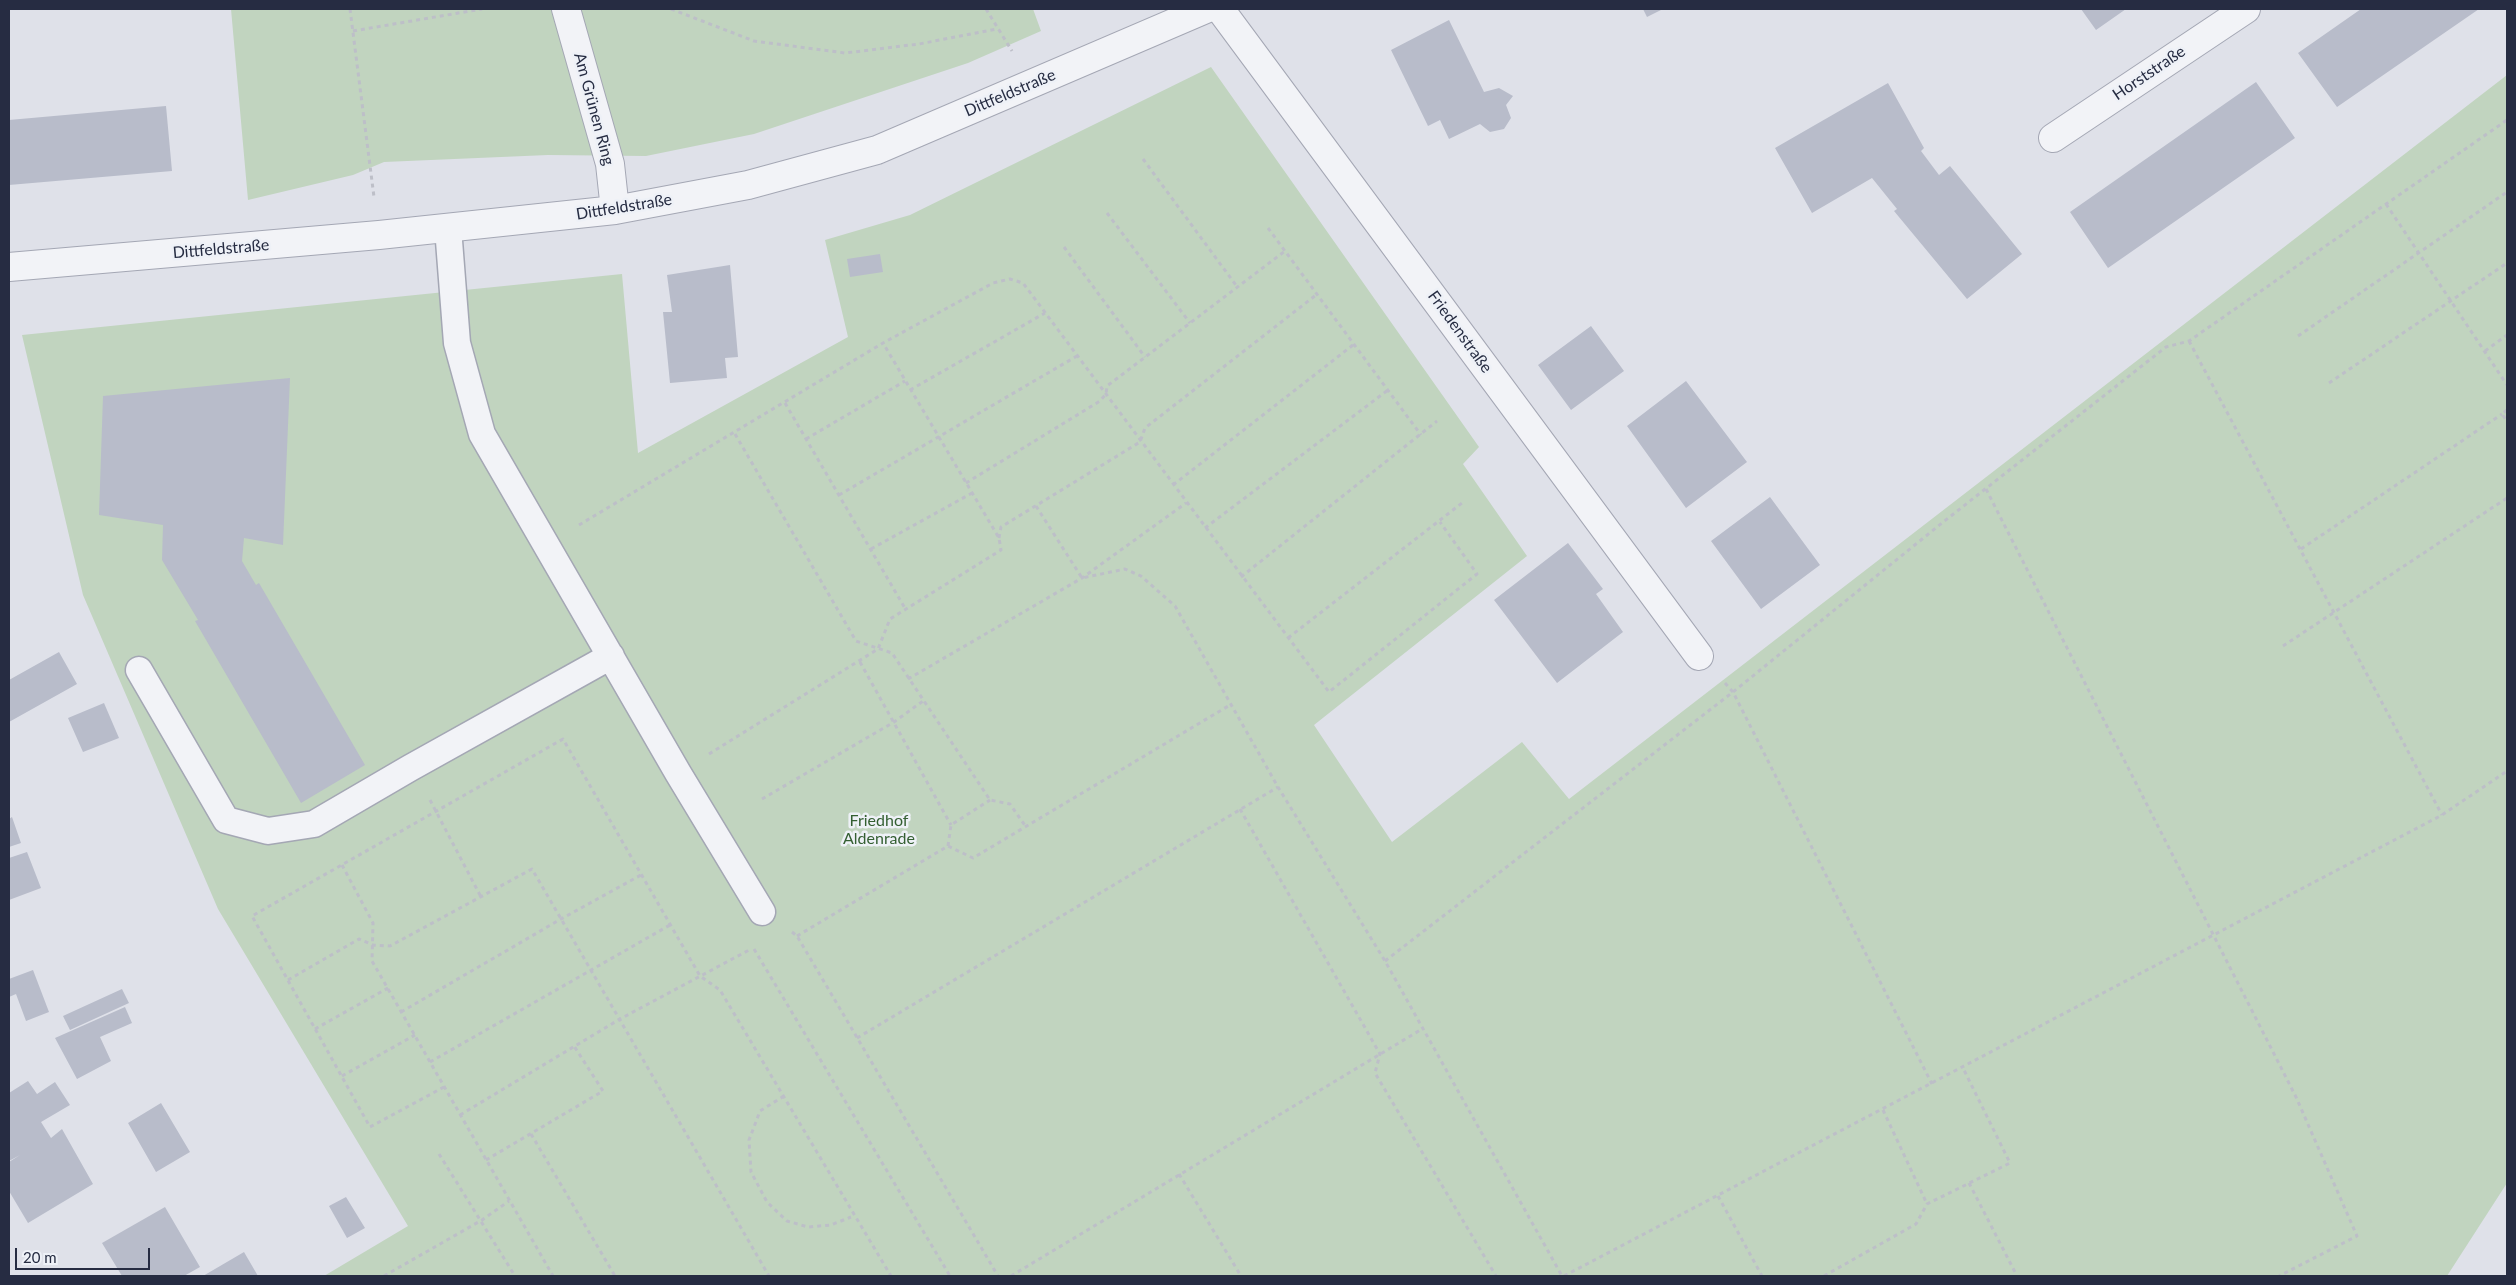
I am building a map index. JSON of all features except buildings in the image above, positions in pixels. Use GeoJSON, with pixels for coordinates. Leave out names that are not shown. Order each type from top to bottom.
{"type":"FeatureCollection","features":[{"type":"Feature","properties":{"kind":"street","name":"Am Grünen Ring"},"geometry":{"type":"LineString","coordinates":[[566,9],[610,164],[615,210]]}},
{"type":"Feature","properties":{"kind":"street","name":"Dittfeldstraße"},"geometry":{"type":"LineString","coordinates":[[9,267],[379,236],[615,210],[748,185],[877,150],[1206,9]]}},
{"type":"Feature","properties":{"kind":"street","name":"Friedenstraße"},"geometry":{"type":"LineString","coordinates":[[1220,9],[1699,656]]}},
{"type":"Feature","properties":{"kind":"street","name":"Horststraße"},"geometry":{"type":"LineString","coordinates":[[2053,138],[2246,9]]}},
{"type":"Feature","properties":{"kind":"lane"},"geometry":{"type":"LineString","coordinates":[[448,228],[457,343],[482,434],[678,773],[762,912]]}},
{"type":"Feature","properties":{"kind":"lane"},"geometry":{"type":"LineString","coordinates":[[139,670],[226,820],[268,831],[314,824],[611,656]]}},
{"type":"Feature","properties":{"kind":"path"},"geometry":{"type":"LineString","coordinates":[[350,9],[379,236]]}},
{"type":"Feature","properties":{"kind":"path"},"geometry":{"type":"LineString","coordinates":[[353,31],[482,9]]}},
{"type":"Feature","properties":{"kind":"path"},"geometry":{"type":"LineString","coordinates":[[671,9],[754,40],[845,53],[919,44],[997,29],[986,9]]}},
{"type":"Feature","properties":{"kind":"path"},"geometry":{"type":"LineString","coordinates":[[1385,961],[1733,692],[1986,489],[2166,348],[2189,341],[2507,120]]}},
{"type":"Feature","properties":{"kind":"path"},"geometry":{"type":"LineString","coordinates":[[1143,159],[1238,288]]}},
{"type":"Feature","properties":{"kind":"path"},"geometry":{"type":"LineString","coordinates":[[2298,336],[2420,254],[2507,192]]}},
{"type":"Feature","properties":{"kind":"path"},"geometry":{"type":"LineString","coordinates":[[2386,204],[2507,385]]}},
{"type":"Feature","properties":{"kind":"path"},"geometry":{"type":"LineString","coordinates":[[1107,213],[1190,323]]}},
{"type":"Feature","properties":{"kind":"path"},"geometry":{"type":"LineString","coordinates":[[1268,228],[1421,435]]}},
{"type":"Feature","properties":{"kind":"path"},"geometry":{"type":"LineString","coordinates":[[1064,247],[1145,357]]}},
{"type":"Feature","properties":{"kind":"path"},"geometry":{"type":"LineString","coordinates":[[966,483],[1100,401],[1106,394],[1107,386],[1285,251]]}},
{"type":"Feature","properties":{"kind":"path"},"geometry":{"type":"LineString","coordinates":[[2329,383],[2507,263]]}},
{"type":"Feature","properties":{"kind":"path"},"geometry":{"type":"LineString","coordinates":[[546,545],[735,434],[883,343],[993,283],[1010,279],[1023,283],[1186,504],[1329,692],[1477,574],[1440,522]]}},
{"type":"Feature","properties":{"kind":"path"},"geometry":{"type":"LineString","coordinates":[[678,773],[860,662],[878,649],[890,619],[1001,550],[999,538],[1001,527],[1140,442],[1145,428],[1316,295]]}},
{"type":"Feature","properties":{"kind":"path"},"geometry":{"type":"LineString","coordinates":[[910,390],[1045,313]]}},
{"type":"Feature","properties":{"kind":"path"},"geometry":{"type":"LineString","coordinates":[[2484,351],[2507,335]]}},
{"type":"Feature","properties":{"kind":"path"},"geometry":{"type":"LineString","coordinates":[[2189,341],[2442,815]]}},
{"type":"Feature","properties":{"kind":"path"},"geometry":{"type":"LineString","coordinates":[[883,343],[999,538]]}},
{"type":"Feature","properties":{"kind":"path"},"geometry":{"type":"LineString","coordinates":[[1173,486],[1353,345]]}},
{"type":"Feature","properties":{"kind":"path"},"geometry":{"type":"LineString","coordinates":[[839,495],[1077,356]]}},
{"type":"Feature","properties":{"kind":"path"},"geometry":{"type":"LineString","coordinates":[[806,439],[905,381]]}},
{"type":"Feature","properties":{"kind":"path"},"geometry":{"type":"LineString","coordinates":[[1205,528],[1388,390]]}},
{"type":"Feature","properties":{"kind":"path"},"geometry":{"type":"LineString","coordinates":[[785,403],[906,610]]}},
{"type":"Feature","properties":{"kind":"path"},"geometry":{"type":"LineString","coordinates":[[2300,548],[2507,410]]}},
{"type":"Feature","properties":{"kind":"path"},"geometry":{"type":"LineString","coordinates":[[2502,414],[2507,421]]}},
{"type":"Feature","properties":{"kind":"path"},"geometry":{"type":"LineString","coordinates":[[1242,577],[1437,421]]}},
{"type":"Feature","properties":{"kind":"path"},"geometry":{"type":"LineString","coordinates":[[735,434],[856,641],[892,652],[922,701],[990,800]]}},
{"type":"Feature","properties":{"kind":"path"},"geometry":{"type":"LineString","coordinates":[[1986,489],[2296,1097],[2357,1236],[2279,1276]]}},
{"type":"Feature","properties":{"kind":"path"},"geometry":{"type":"LineString","coordinates":[[871,549],[972,493]]}},
{"type":"Feature","properties":{"kind":"path"},"geometry":{"type":"LineString","coordinates":[[2283,646],[2335,614],[2507,498]]}},
{"type":"Feature","properties":{"kind":"path"},"geometry":{"type":"LineString","coordinates":[[1288,638],[1440,522],[1462,503]]}},
{"type":"Feature","properties":{"kind":"path"},"geometry":{"type":"LineString","coordinates":[[908,679],[1082,578],[1186,504]]}},
{"type":"Feature","properties":{"kind":"path"},"geometry":{"type":"LineString","coordinates":[[1036,506],[1082,578]]}},
{"type":"Feature","properties":{"kind":"path"},"geometry":{"type":"LineString","coordinates":[[1082,578],[1126,569],[1141,576],[1175,606],[1278,787],[1385,961],[1563,1276],[2214,937],[2442,815],[2507,771]]}},
{"type":"Feature","properties":{"kind":"path"},"geometry":{"type":"LineString","coordinates":[[1699,656],[1733,692],[1932,1084]]}},
{"type":"Feature","properties":{"kind":"path"},"geometry":{"type":"LineString","coordinates":[[860,662],[951,825],[948,846]]}},
{"type":"Feature","properties":{"kind":"path"},"geometry":{"type":"LineString","coordinates":[[762,799],[894,722],[922,701]]}},
{"type":"Feature","properties":{"kind":"path"},"geometry":{"type":"LineString","coordinates":[[948,846],[973,858],[1230,705]]}},
{"type":"Feature","properties":{"kind":"path"},"geometry":{"type":"LineString","coordinates":[[444,1086],[370,1127],[252,916],[563,739],[700,976],[720,990],[891,1276]]}},
{"type":"Feature","properties":{"kind":"path"},"geometry":{"type":"LineString","coordinates":[[857,1038],[1278,787]]}},
{"type":"Feature","properties":{"kind":"path"},"geometry":{"type":"LineString","coordinates":[[951,825],[990,800],[1010,804],[1026,827]]}},
{"type":"Feature","properties":{"kind":"path"},"geometry":{"type":"LineString","coordinates":[[1240,809],[1380,1054],[1376,1073],[1496,1276]]}},
{"type":"Feature","properties":{"kind":"path"},"geometry":{"type":"LineString","coordinates":[[436,811],[481,897]]}},
{"type":"Feature","properties":{"kind":"path"},"geometry":{"type":"LineString","coordinates":[[797,936],[948,846]]}},
{"type":"Feature","properties":{"kind":"path"},"geometry":{"type":"LineString","coordinates":[[342,865],[374,923],[372,961],[553,1276]]}},
{"type":"Feature","properties":{"kind":"path"},"geometry":{"type":"LineString","coordinates":[[288,980],[358,939],[373,945],[390,946],[532,869],[769,1276]]}},
{"type":"Feature","properties":{"kind":"path"},"geometry":{"type":"LineString","coordinates":[[401,1012],[641,875]]}},
{"type":"Feature","properties":{"kind":"path"},"geometry":{"type":"LineString","coordinates":[[762,912],[797,936],[998,1276]]}},
{"type":"Feature","properties":{"kind":"path"},"geometry":{"type":"LineString","coordinates":[[430,1062],[670,925]]}},
{"type":"Feature","properties":{"kind":"path"},"geometry":{"type":"LineString","coordinates":[[460,1115],[620,1019],[754,947],[950,1276]]}},
{"type":"Feature","properties":{"kind":"path"},"geometry":{"type":"LineString","coordinates":[[315,1029],[388,988]]}},
{"type":"Feature","properties":{"kind":"path"},"geometry":{"type":"LineString","coordinates":[[1011,1276],[1422,1029]]}},
{"type":"Feature","properties":{"kind":"path"},"geometry":{"type":"LineString","coordinates":[[342,1076],[415,1035]]}},
{"type":"Feature","properties":{"kind":"path"},"geometry":{"type":"LineString","coordinates":[[486,1160],[604,1092],[574,1046]]}},
{"type":"Feature","properties":{"kind":"path"},"geometry":{"type":"LineString","coordinates":[[1824,1276],[1916,1224],[1927,1204],[2010,1163],[1963,1068]]}},
{"type":"Feature","properties":{"kind":"path"},"geometry":{"type":"LineString","coordinates":[[784,1096],[760,1111],[749,1140],[751,1172],[767,1202],[787,1221],[808,1228],[831,1226],[851,1217]]}},
{"type":"Feature","properties":{"kind":"path"},"geometry":{"type":"LineString","coordinates":[[1883,1110],[1927,1204]]}},
{"type":"Feature","properties":{"kind":"path"},"geometry":{"type":"LineString","coordinates":[[531,1134],[615,1276]]}},
{"type":"Feature","properties":{"kind":"path"},"geometry":{"type":"LineString","coordinates":[[439,1154],[482,1220],[515,1276]]}},
{"type":"Feature","properties":{"kind":"path"},"geometry":{"type":"LineString","coordinates":[[1179,1174],[1241,1276]]}},
{"type":"Feature","properties":{"kind":"path"},"geometry":{"type":"LineString","coordinates":[[1969,1183],[2017,1276]]}},
{"type":"Feature","properties":{"kind":"path"},"geometry":{"type":"LineString","coordinates":[[1718,1196],[1762,1276]]}},
{"type":"Feature","properties":{"kind":"path"},"geometry":{"type":"LineString","coordinates":[[384,1276],[482,1220],[509,1201]]}},
{"type":"Feature","properties":{"kind":"green space"},"geometry":{"type":"Polygon","coordinates":[[[231,9],[1033,9],[1041,31],[968,63],[754,134],[646,156],[548,155],[384,162],[353,175],[248,200],[231,9]]]}},
{"type":"Feature","properties":{"kind":"green space","name":"Friedhof Aldenrade"},"geometry":{"type":"Polygon","coordinates":[[[1211,67],[1479,447],[1463,464],[1527,556],[1314,725],[1392,842],[1522,742],[1569,799],[2507,75],[2507,1183],[2447,1276],[324,1276],[408,1226],[218,909],[83,595],[22,335],[622,274],[638,453],[848,337],[825,240],[910,215],[1211,67]]]}}]}
